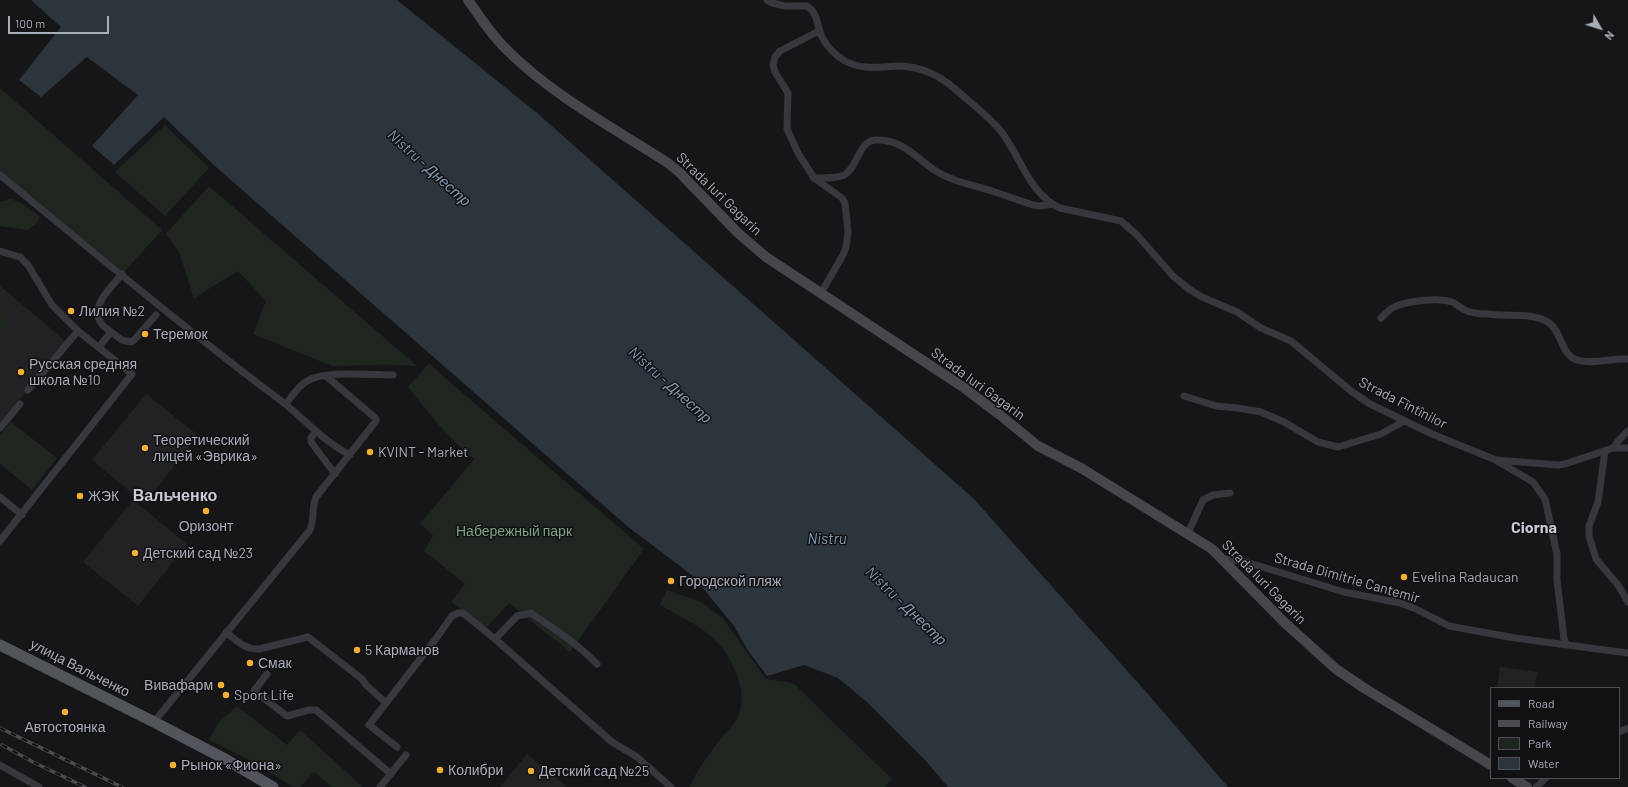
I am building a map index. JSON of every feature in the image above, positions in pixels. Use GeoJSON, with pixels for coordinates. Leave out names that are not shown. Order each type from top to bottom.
{"type":"FeatureCollection","features":[{"type":"Feature","properties":{"kind":"main road","name":"Strada Iuri Gagarin"},"geometry":{"type":"LineString","coordinates":[[468,0],[506,49],[533,74],[560,94],[668,163],[679,172],[746,241],[775,263],[963,387],[1038,446],[1081,468],[1212,549],[1224,559],[1285,623],[1336,669],[1359,686],[1490,765]]}},
{"type":"Feature","properties":{"kind":"main road","name":"улица Вальченко"},"geometry":{"type":"LineString","coordinates":[[0,645],[154,722],[225,759],[274,787]]}},
{"type":"Feature","properties":{"kind":"main road"},"geometry":{"type":"LineString","coordinates":[[1514,779],[1527,787]]}},
{"type":"Feature","properties":{"kind":"street"},"geometry":{"type":"LineString","coordinates":[[767,0],[778,5],[810,7],[813,10],[822,38],[832,51],[851,64],[864,68],[900,66],[919,68],[930,72],[945,81],[999,129],[1028,176],[1053,204]]}},
{"type":"Feature","properties":{"kind":"street"},"geometry":{"type":"LineString","coordinates":[[819,31],[780,51],[775,57],[773,65],[775,72],[788,93],[787,129],[798,153],[814,178],[844,201],[846,210],[848,240],[843,255],[821,292]]}},
{"type":"Feature","properties":{"kind":"street"},"geometry":{"type":"LineString","coordinates":[[814,178],[843,176],[852,169],[866,145],[876,140],[902,146],[937,172],[974,186],[1032,205],[1040,206],[1053,204]]}},
{"type":"Feature","properties":{"kind":"street"},"geometry":{"type":"LineString","coordinates":[[0,175],[286,404],[342,451],[350,455]]}},
{"type":"Feature","properties":{"kind":"street","name":"Strada Fîntînilor"},"geometry":{"type":"LineString","coordinates":[[1053,204],[1060,208],[1121,221],[1128,226],[1176,280],[1202,297],[1237,312],[1260,328],[1291,341],[1351,391],[1370,404],[1404,421],[1496,460],[1565,464],[1613,448],[1628,448]]}},
{"type":"Feature","properties":{"kind":"street"},"geometry":{"type":"LineString","coordinates":[[0,251],[20,257],[28,265],[52,305],[78,331],[132,374],[0,541]]}},
{"type":"Feature","properties":{"kind":"street"},"geometry":{"type":"LineString","coordinates":[[122,274],[99,305],[97,315],[102,324],[122,340],[131,342],[156,315]]}},
{"type":"Feature","properties":{"kind":"street"},"geometry":{"type":"LineString","coordinates":[[1381,318],[1388,311],[1398,306],[1426,300],[1447,301],[1470,312],[1498,316],[1523,315],[1544,320],[1554,327],[1566,351],[1574,359],[1588,362],[1628,358]]}},
{"type":"Feature","properties":{"kind":"street"},"geometry":{"type":"LineString","coordinates":[[28,390],[78,331]]}},
{"type":"Feature","properties":{"kind":"street"},"geometry":{"type":"LineString","coordinates":[[99,347],[111,332]]}},
{"type":"Feature","properties":{"kind":"street"},"geometry":{"type":"LineString","coordinates":[[286,404],[296,391],[307,381],[313,378],[351,374],[392,375]]}},
{"type":"Feature","properties":{"kind":"street"},"geometry":{"type":"LineString","coordinates":[[154,722],[310,530],[313,523],[314,502],[374,424],[376,419],[326,376]]}},
{"type":"Feature","properties":{"kind":"street"},"geometry":{"type":"LineString","coordinates":[[1184,396],[1216,406],[1261,412],[1284,422],[1318,442],[1338,447],[1382,434],[1404,421]]}},
{"type":"Feature","properties":{"kind":"street"},"geometry":{"type":"LineString","coordinates":[[0,428],[20,404]]}},
{"type":"Feature","properties":{"kind":"street"},"geometry":{"type":"LineString","coordinates":[[316,430],[311,438],[311,442],[335,474]]}},
{"type":"Feature","properties":{"kind":"street","name":"Strada Fîntînilor"},"geometry":{"type":"LineString","coordinates":[[1613,448],[1628,431]]}},
{"type":"Feature","properties":{"kind":"street"},"geometry":{"type":"LineString","coordinates":[[1605,451],[1598,502],[1588,531],[1593,553],[1596,559],[1618,585],[1628,602]]}},
{"type":"Feature","properties":{"kind":"street"},"geometry":{"type":"LineString","coordinates":[[1496,460],[1533,482],[1545,499],[1555,540],[1557,580],[1564,639],[1566,644]]}},
{"type":"Feature","properties":{"kind":"street"},"geometry":{"type":"LineString","coordinates":[[1188,533],[1203,500],[1213,495],[1230,493]]}},
{"type":"Feature","properties":{"kind":"street"},"geometry":{"type":"LineString","coordinates":[[0,498],[22,515]]}},
{"type":"Feature","properties":{"kind":"street","name":"Strada Dimitrie Cantemir"},"geometry":{"type":"LineString","coordinates":[[1224,559],[1246,562],[1344,592],[1400,603],[1449,626],[1515,638],[1628,653]]}},
{"type":"Feature","properties":{"kind":"street"},"geometry":{"type":"LineString","coordinates":[[397,747],[369,725],[452,616],[458,613],[463,613],[495,639],[612,742],[637,757],[670,787]]}},
{"type":"Feature","properties":{"kind":"street"},"geometry":{"type":"LineString","coordinates":[[495,639],[517,616],[531,614],[569,638],[586,652],[597,664]]}},
{"type":"Feature","properties":{"kind":"street"},"geometry":{"type":"LineString","coordinates":[[226,632],[251,650],[308,637],[362,679],[366,685],[386,703]]}},
{"type":"Feature","properties":{"kind":"street"},"geometry":{"type":"LineString","coordinates":[[267,674],[254,691],[287,716],[309,710],[316,710],[391,774]]}},
{"type":"Feature","properties":{"kind":"street"},"geometry":{"type":"LineString","coordinates":[[380,787],[406,755]]}},
{"type":"Feature","properties":{"kind":"street"},"geometry":{"type":"LineString","coordinates":[[0,765],[39,787]]}},
{"type":"Feature","properties":{"kind":"street"},"geometry":{"type":"LineString","coordinates":[[1536,787],[1545,779]]}},
{"type":"Feature","properties":{"kind":"shaded area","name":"Русская средняя школа №10"},"geometry":{"type":"Polygon","coordinates":[[[0,286],[68,343],[0,423],[0,286]]]}},
{"type":"Feature","properties":{"kind":"shaded area","name":"Теоретический лицей «Эврика»"},"geometry":{"type":"Polygon","coordinates":[[[146,394],[199,436],[144,503],[92,460],[146,394]]]}},
{"type":"Feature","properties":{"kind":"shaded area","name":"Детский сад №23"},"geometry":{"type":"Polygon","coordinates":[[[133,500],[187,544],[138,606],[83,562],[133,500]]]}},
{"type":"Feature","properties":{"kind":"shaded area"},"geometry":{"type":"Polygon","coordinates":[[[1500,667],[1537,672],[1535,687],[1497,687],[1500,667]]]}},
{"type":"Feature","properties":{"kind":"shaded area","name":"Детский сад №25"},"geometry":{"type":"Polygon","coordinates":[[[527,754],[567,787],[500,787],[527,754]]]}},
{"type":"Feature","properties":{"kind":"green space"},"geometry":{"type":"Polygon","coordinates":[[[0,88],[162,230],[124,272],[0,172],[0,88]]]}},
{"type":"Feature","properties":{"kind":"green space"},"geometry":{"type":"Polygon","coordinates":[[[165,125],[209,168],[165,216],[115,172],[165,125]]]}},
{"type":"Feature","properties":{"kind":"green space"},"geometry":{"type":"Polygon","coordinates":[[[209,186],[417,366],[332,366],[253,334],[266,301],[238,271],[194,298],[179,252],[166,234],[209,186]]]}},
{"type":"Feature","properties":{"kind":"green space"},"geometry":{"type":"Polygon","coordinates":[[[11,199],[21,203],[40,217],[37,223],[27,230],[0,226],[0,202],[11,199]]]}},
{"type":"Feature","properties":{"kind":"green space"},"geometry":{"type":"Polygon","coordinates":[[[0,298],[4,302],[8,311],[8,320],[0,333],[0,298]]]}},
{"type":"Feature","properties":{"kind":"green space","name":"Набережный парк"},"geometry":{"type":"Polygon","coordinates":[[[429,363],[644,549],[570,652],[509,603],[487,627],[451,602],[465,584],[424,551],[433,535],[420,524],[474,459],[447,434],[408,387],[429,363]]]}},
{"type":"Feature","properties":{"kind":"green space"},"geometry":{"type":"Polygon","coordinates":[[[11,422],[57,458],[32,490],[0,464],[0,435],[11,422]]]}},
{"type":"Feature","properties":{"kind":"green space"},"geometry":{"type":"Polygon","coordinates":[[[667,590],[701,602],[722,617],[766,679],[793,683],[892,779],[885,787],[689,787],[708,756],[736,721],[742,702],[741,693],[739,681],[733,666],[726,653],[718,643],[698,626],[660,605],[667,590]]]}},
{"type":"Feature","properties":{"kind":"green space"},"geometry":{"type":"Polygon","coordinates":[[[237,706],[287,745],[300,730],[363,787],[332,787],[314,772],[300,787],[293,787],[251,761],[209,740],[219,722],[237,706]]]}},
{"type":"Feature","properties":{"kind":"water","name":"Nistru"},"geometry":{"type":"Polygon","coordinates":[[[31,0],[397,0],[537,113],[973,498],[1147,693],[1228,787],[948,787],[926,761],[867,702],[838,678],[804,665],[767,676],[749,652],[734,626],[693,576],[627,526],[216,167],[164,117],[114,165],[92,146],[138,95],[87,57],[41,97],[19,80],[61,27],[31,0]]]}},
{"type":"Feature","properties":{"kind":"railway"},"geometry":{"type":"LineString","coordinates":[[0,728],[122,787]]}},
{"type":"Feature","properties":{"kind":"railway"},"geometry":{"type":"LineString","coordinates":[[2,745],[85,787]]}},
{"type":"Feature","properties":{"kind":"place","name":"Лилия №2"},"geometry":{"type":"Point","coordinates":[71,311]}},
{"type":"Feature","properties":{"kind":"place","name":"Теремок"},"geometry":{"type":"Point","coordinates":[145,334]}},
{"type":"Feature","properties":{"kind":"place","name":"Русская средняя школа №10"},"geometry":{"type":"Point","coordinates":[21,372]}},
{"type":"Feature","properties":{"kind":"place","name":"Теоретический лицей «Эврика»"},"geometry":{"type":"Point","coordinates":[145,448]}},
{"type":"Feature","properties":{"kind":"place","name":"KVINT - Market"},"geometry":{"type":"Point","coordinates":[370,452]}},
{"type":"Feature","properties":{"kind":"place","name":"ЖЭК"},"geometry":{"type":"Point","coordinates":[80,496]}},
{"type":"Feature","properties":{"kind":"place","name":"Оризонт"},"geometry":{"type":"Point","coordinates":[206,511]}},
{"type":"Feature","properties":{"kind":"place","name":"Детский сад №23"},"geometry":{"type":"Point","coordinates":[135,553]}},
{"type":"Feature","properties":{"kind":"place","name":"Evelina Radaucan"},"geometry":{"type":"Point","coordinates":[1404,577]}},
{"type":"Feature","properties":{"kind":"place","name":"Городской пляж"},"geometry":{"type":"Point","coordinates":[671,581]}},
{"type":"Feature","properties":{"kind":"place","name":"5 Карманов"},"geometry":{"type":"Point","coordinates":[357,650]}},
{"type":"Feature","properties":{"kind":"place","name":"Смак"},"geometry":{"type":"Point","coordinates":[250,663]}},
{"type":"Feature","properties":{"kind":"place","name":"Вивафарм"},"geometry":{"type":"Point","coordinates":[221,685]}},
{"type":"Feature","properties":{"kind":"place","name":"Sport Life"},"geometry":{"type":"Point","coordinates":[226,695]}},
{"type":"Feature","properties":{"kind":"place","name":"Автостоянка"},"geometry":{"type":"Point","coordinates":[65,712]}},
{"type":"Feature","properties":{"kind":"place","name":"Рынок «Фиона»"},"geometry":{"type":"Point","coordinates":[173,765]}},
{"type":"Feature","properties":{"kind":"place","name":"Колибри"},"geometry":{"type":"Point","coordinates":[440,770]}},
{"type":"Feature","properties":{"kind":"place","name":"Детский сад №25"},"geometry":{"type":"Point","coordinates":[531,771]}},
{"type":"Feature","properties":{"kind":"district","name":"Вальченко"},"geometry":{"type":"Point","coordinates":[175,496]}},
{"type":"Feature","properties":{"kind":"district","name":"Ciorna"},"geometry":{"type":"Point","coordinates":[1534,528]}},
{"type":"Feature","properties":{"kind":"water label","name":"Nistru - Днестр"},"geometry":{"type":"Point","coordinates":[429,168]}},
{"type":"Feature","properties":{"kind":"water label","name":"Nistru - Днестр"},"geometry":{"type":"Point","coordinates":[670,385]}},
{"type":"Feature","properties":{"kind":"water label","name":"Nistru - Днестр"},"geometry":{"type":"Point","coordinates":[906,606]}}]}
